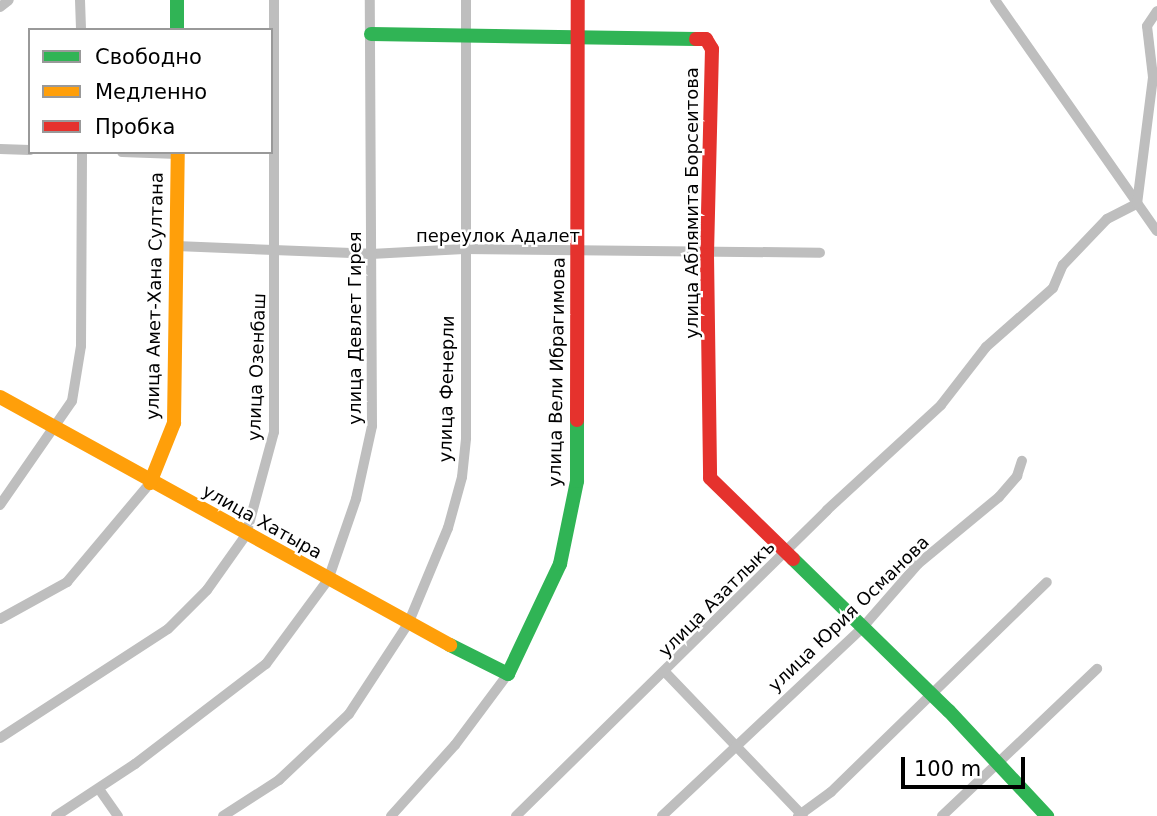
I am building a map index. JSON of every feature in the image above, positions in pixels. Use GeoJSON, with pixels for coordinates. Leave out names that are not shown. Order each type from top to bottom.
{"type":"FeatureCollection","features":[{"type":"Feature","properties":{"kind":"street"},"geometry":{"type":"LineString","coordinates":[[0,7],[9,0]]}},
{"type":"Feature","properties":{"kind":"street"},"geometry":{"type":"LineString","coordinates":[[80,0],[81,28]]}},
{"type":"Feature","properties":{"kind":"street"},"geometry":{"type":"LineString","coordinates":[[177,0],[177,28]]}},
{"type":"Feature","properties":{"kind":"street","name":"улица Озенбаш"},"geometry":{"type":"LineString","coordinates":[[0,738],[168,629],[207,590],[247,535],[274,432],[274,0]]}},
{"type":"Feature","properties":{"kind":"street","name":"улица Девлет Гирея"},"geometry":{"type":"LineString","coordinates":[[56,816],[99,789],[266,664],[328,580],[356,499],[372,426],[370,0]]}},
{"type":"Feature","properties":{"kind":"street","name":"улица Фенерли"},"geometry":{"type":"LineString","coordinates":[[223,816],[278,780],[349,713],[408,624],[435,564],[462,477],[466,438],[466,0]]}},
{"type":"Feature","properties":{"kind":"street","name":"улица Вели Ибрагимова"},"geometry":{"type":"LineString","coordinates":[[391,816],[463,735],[508,674],[560,564],[577,481],[580,252],[578,0]]}},
{"type":"Feature","properties":{"kind":"street"},"geometry":{"type":"LineString","coordinates":[[995,0],[1157,231]]}},
{"type":"Feature","properties":{"kind":"street"},"geometry":{"type":"LineString","coordinates":[[1137,204],[1139,164],[1153,77],[1147,26],[1157,11]]}},
{"type":"Feature","properties":{"kind":"street"},"geometry":{"type":"LineString","coordinates":[[371,34],[579,34]]}},
{"type":"Feature","properties":{"kind":"street","name":"улица Аблямита Борсеитова"},"geometry":{"type":"LineString","coordinates":[[579,34],[706,39],[712,49],[708,255],[713,454],[710,478],[787,551]]}},
{"type":"Feature","properties":{"kind":"street"},"geometry":{"type":"LineString","coordinates":[[0,149],[28,150]]}},
{"type":"Feature","properties":{"kind":"street"},"geometry":{"type":"LineString","coordinates":[[0,505],[51,426],[72,401],[81,346],[82,154]]}},
{"type":"Feature","properties":{"kind":"street","name":"улица Амет-Хана Султана"},"geometry":{"type":"LineString","coordinates":[[0,619],[67,582],[150,483],[174,423],[177,154]]}},
{"type":"Feature","properties":{"kind":"street","name":"улица Азатлыкъ"},"geometry":{"type":"LineString","coordinates":[[516,816],[787,551],[941,405],[986,347],[1053,288],[1063,265],[1107,219],[1137,204]]}},
{"type":"Feature","properties":{"kind":"street","name":"переулок Адалет"},"geometry":{"type":"LineString","coordinates":[[176,246],[371,254],[464,250],[708,255],[780,249],[820,253]]}},
{"type":"Feature","properties":{"kind":"street","name":"улица Хатыра"},"geometry":{"type":"LineString","coordinates":[[0,397],[150,483],[408,624],[508,674]]}},
{"type":"Feature","properties":{"kind":"street","name":"улица Юрия Османова"},"geometry":{"type":"LineString","coordinates":[[662,816],[863,627],[918,565],[999,497],[1017,476],[1022,461]]}},
{"type":"Feature","properties":{"kind":"street"},"geometry":{"type":"LineString","coordinates":[[787,551],[1047,816]]}},
{"type":"Feature","properties":{"kind":"street"},"geometry":{"type":"LineString","coordinates":[[665,672],[801,815],[831,792],[1047,582]]}},
{"type":"Feature","properties":{"kind":"street"},"geometry":{"type":"LineString","coordinates":[[942,816],[1097,669]]}},
{"type":"Feature","properties":{"kind":"street"},"geometry":{"type":"LineString","coordinates":[[99,789],[118,816]]}},
{"type":"Feature","properties":{"kind":"traffic: fast"},"geometry":{"type":"LineString","coordinates":[[177,0],[177,28]]}},
{"type":"Feature","properties":{"kind":"traffic: fast"},"geometry":{"type":"LineString","coordinates":[[371,34],[696,39]]}},
{"type":"Feature","properties":{"kind":"traffic: fast"},"geometry":{"type":"LineString","coordinates":[[450,645],[508,674],[560,564],[577,481],[577,420]]}},
{"type":"Feature","properties":{"kind":"traffic: fast"},"geometry":{"type":"LineString","coordinates":[[793,559],[949,711],[1047,816]]}},
{"type":"Feature","properties":{"kind":"traffic: slow"},"geometry":{"type":"LineString","coordinates":[[150,483],[174,423],[178,154]]}},
{"type":"Feature","properties":{"kind":"traffic: slow"},"geometry":{"type":"LineString","coordinates":[[0,397],[450,645]]}},
{"type":"Feature","properties":{"kind":"traffic: jam"},"geometry":{"type":"LineString","coordinates":[[577,420],[578,0]]}},
{"type":"Feature","properties":{"kind":"traffic: jam"},"geometry":{"type":"LineString","coordinates":[[696,39],[706,39],[712,49],[707,255],[710,478],[793,559]]}}]}
